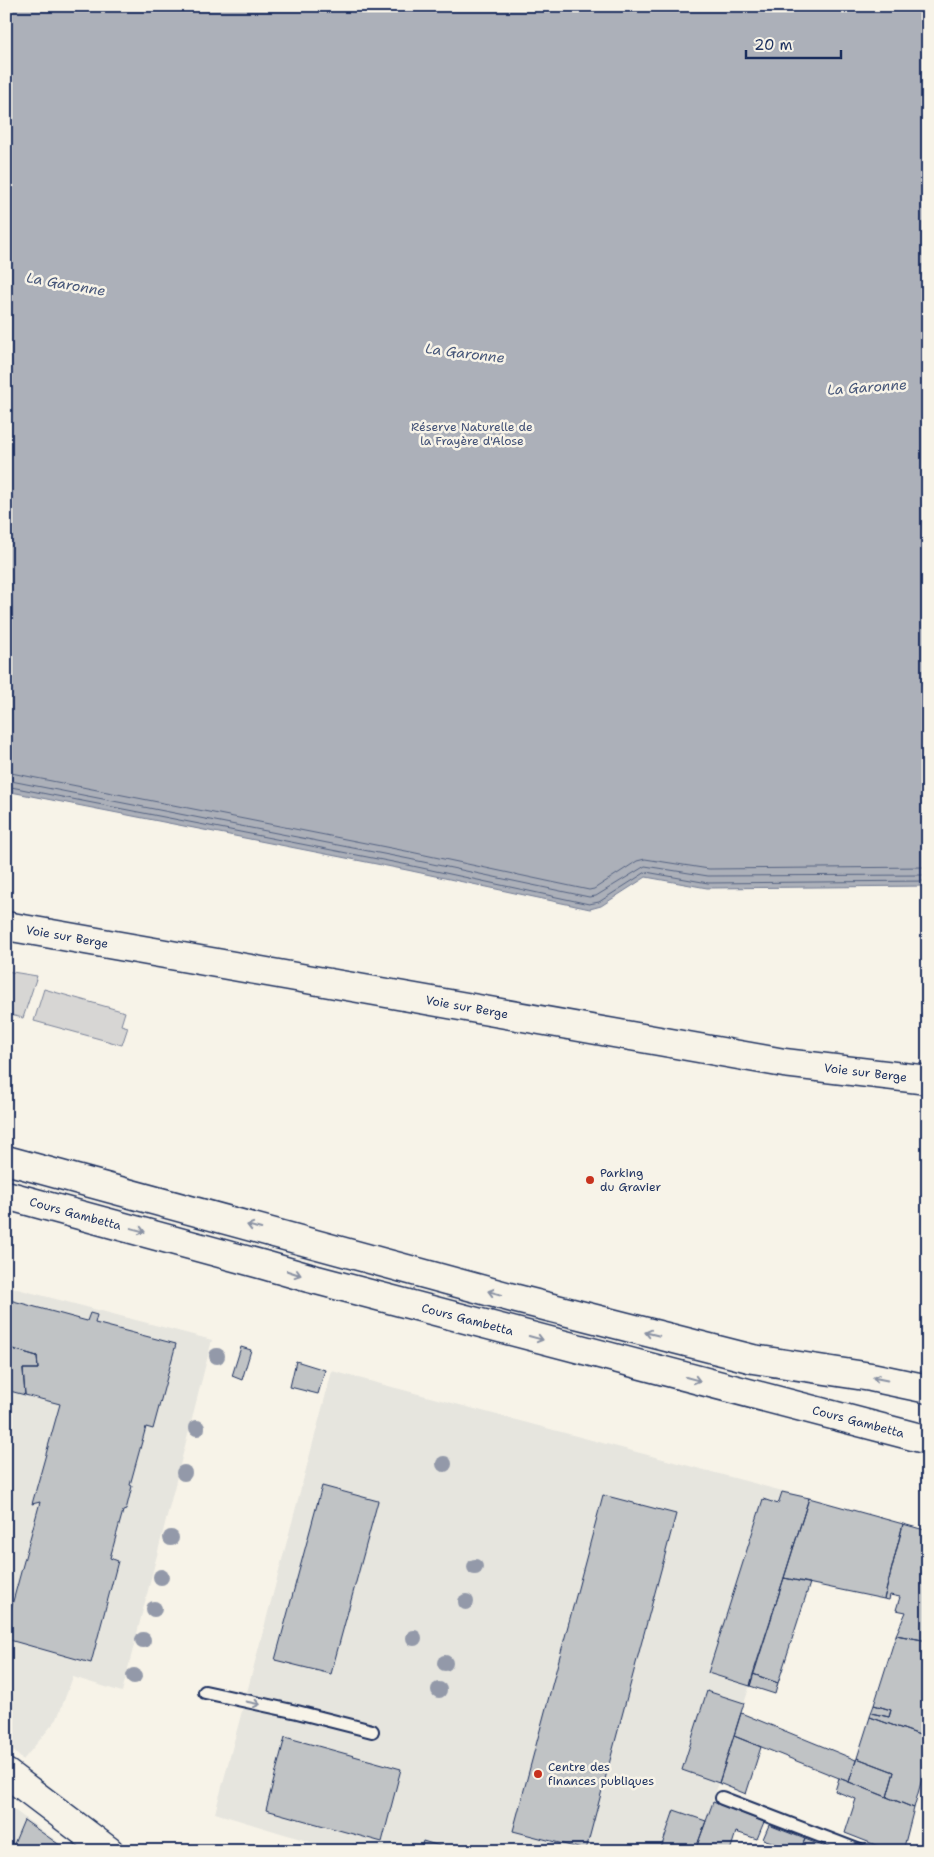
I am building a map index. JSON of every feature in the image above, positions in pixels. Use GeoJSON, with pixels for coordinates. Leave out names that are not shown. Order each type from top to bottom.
{"type":"FeatureCollection","features":[{"type":"Feature","properties":{"kind":"main road","name":"Voie sur Berge"},"geometry":{"type":"LineString","coordinates":[[6,926],[784,1063],[928,1080]]}},
{"type":"Feature","properties":{"kind":"main road"},"geometry":{"type":"LineString","coordinates":[[6,1160],[513,1298],[743,1357],[928,1389]]}},
{"type":"Feature","properties":{"kind":"main road","name":"Cours Gambetta"},"geometry":{"type":"LineString","coordinates":[[6,1195],[319,1281],[928,1440]]}},
{"type":"Feature","properties":{"kind":"main road"},"geometry":{"type":"LineString","coordinates":[[6,1773],[110,1851]]}},
{"type":"Feature","properties":{"kind":"lane"},"geometry":{"type":"LineString","coordinates":[[205,1692],[372,1731]]}},
{"type":"Feature","properties":{"kind":"lane"},"geometry":{"type":"LineString","coordinates":[[722,1798],[860,1851]]}},
{"type":"Feature","properties":{"kind":"shaded area"},"geometry":{"type":"Polygon","coordinates":[[[6,971],[37,976],[23,1018],[6,1014],[6,971]]]}},
{"type":"Feature","properties":{"kind":"shaded area"},"geometry":{"type":"Polygon","coordinates":[[[44,989],[125,1012],[121,1025],[128,1027],[122,1045],[34,1021],[44,989]]]}},
{"type":"Feature","properties":{"kind":"shaded area"},"geometry":{"type":"Polygon","coordinates":[[[6,1286],[212,1340],[122,1692],[73,1677],[57,1719],[23,1760],[6,1744],[6,1286]]]}},
{"type":"Feature","properties":{"kind":"shaded area"},"geometry":{"type":"Polygon","coordinates":[[[332,1371],[809,1498],[719,1783],[695,1851],[340,1851],[215,1813],[332,1371]]]}},
{"type":"Feature","properties":{"kind":"shaded area"},"geometry":{"type":"Polygon","coordinates":[[[6,1804],[70,1851],[6,1851],[6,1804]]]}},
{"type":"Feature","properties":{"kind":"water","name":"Réserve Naturelle de la Frayère d'Alose"},"geometry":{"type":"Polygon","coordinates":[[[6,6],[928,6],[928,886],[707,888],[646,877],[601,906],[590,909],[407,870],[6,791],[6,6]]]}},
{"type":"Feature","properties":{"kind":"building"},"geometry":{"type":"Polygon","coordinates":[[[6,1299],[87,1321],[90,1313],[97,1315],[95,1323],[176,1344],[153,1429],[146,1427],[130,1485],[132,1486],[126,1510],[123,1511],[110,1558],[118,1561],[91,1663],[6,1639],[6,1627],[40,1502],[32,1504],[60,1404],[25,1395],[23,1369],[38,1369],[37,1356],[6,1347],[6,1299]]]}},
{"type":"Feature","properties":{"kind":"building"},"geometry":{"type":"Polygon","coordinates":[[[6,1347],[37,1356],[38,1369],[23,1369],[25,1395],[6,1390],[6,1347]]]}},
{"type":"Feature","properties":{"kind":"building"},"geometry":{"type":"Polygon","coordinates":[[[241,1347],[251,1350],[242,1380],[232,1376],[241,1347]]]}},
{"type":"Feature","properties":{"kind":"building"},"geometry":{"type":"Polygon","coordinates":[[[296,1361],[325,1370],[318,1394],[290,1387],[296,1361]]]}},
{"type":"Feature","properties":{"kind":"building"},"geometry":{"type":"Polygon","coordinates":[[[322,1486],[378,1501],[331,1674],[275,1660],[322,1486]]]}},
{"type":"Feature","properties":{"kind":"building"},"geometry":{"type":"Polygon","coordinates":[[[782,1492],[809,1498],[750,1686],[708,1673],[763,1499],[778,1504],[782,1492]]]}},
{"type":"Feature","properties":{"kind":"building"},"geometry":{"type":"Polygon","coordinates":[[[603,1495],[676,1514],[586,1850],[513,1831],[603,1495]]]}},
{"type":"Feature","properties":{"kind":"building"},"geometry":{"type":"Polygon","coordinates":[[[809,1498],[903,1524],[884,1599],[784,1578],[809,1498]]]}},
{"type":"Feature","properties":{"kind":"building"},"geometry":{"type":"Polygon","coordinates":[[[903,1524],[928,1531],[928,1641],[896,1635],[906,1612],[896,1610],[900,1597],[890,1595],[889,1600],[884,1599],[903,1524]]]}},
{"type":"Feature","properties":{"kind":"building"},"geometry":{"type":"Polygon","coordinates":[[[784,1578],[810,1583],[778,1683],[753,1674],[784,1578]]]}},
{"type":"Feature","properties":{"kind":"building"},"geometry":{"type":"Polygon","coordinates":[[[896,1635],[928,1641],[928,1738],[870,1717],[871,1713],[889,1717],[891,1710],[874,1705],[896,1635]]]}},
{"type":"Feature","properties":{"kind":"building"},"geometry":{"type":"Polygon","coordinates":[[[753,1674],[778,1683],[775,1694],[750,1686],[753,1674]]]}},
{"type":"Feature","properties":{"kind":"building"},"geometry":{"type":"Polygon","coordinates":[[[707,1691],[744,1703],[719,1783],[682,1770],[707,1691]]]}},
{"type":"Feature","properties":{"kind":"building"},"geometry":{"type":"Polygon","coordinates":[[[874,1705],[891,1710],[889,1717],[871,1713],[874,1705]]]}},
{"type":"Feature","properties":{"kind":"building"},"geometry":{"type":"Polygon","coordinates":[[[741,1713],[856,1760],[849,1782],[734,1736],[741,1713]]]}},
{"type":"Feature","properties":{"kind":"building"},"geometry":{"type":"Polygon","coordinates":[[[870,1717],[928,1738],[928,1757],[914,1808],[887,1797],[894,1772],[857,1758],[870,1717]]]}},
{"type":"Feature","properties":{"kind":"building"},"geometry":{"type":"Polygon","coordinates":[[[734,1736],[761,1747],[746,1794],[719,1783],[734,1736]]]}},
{"type":"Feature","properties":{"kind":"building"},"geometry":{"type":"Polygon","coordinates":[[[285,1737],[401,1769],[382,1842],[266,1810],[285,1737]]]}},
{"type":"Feature","properties":{"kind":"building"},"geometry":{"type":"Polygon","coordinates":[[[857,1758],[894,1772],[887,1797],[849,1782],[857,1758]]]}},
{"type":"Feature","properties":{"kind":"building"},"geometry":{"type":"Polygon","coordinates":[[[839,1778],[914,1808],[903,1851],[891,1851],[845,1833],[856,1799],[835,1791],[839,1778]]]}},
{"type":"Feature","properties":{"kind":"building"},"geometry":{"type":"Polygon","coordinates":[[[713,1802],[764,1822],[757,1839],[736,1832],[730,1851],[695,1851],[713,1802]]]}},
{"type":"Feature","properties":{"kind":"building"},"geometry":{"type":"Polygon","coordinates":[[[674,1810],[706,1821],[695,1851],[660,1851],[674,1810]]]}},
{"type":"Feature","properties":{"kind":"building"},"geometry":{"type":"Polygon","coordinates":[[[24,1820],[61,1846],[59,1851],[11,1851],[24,1820]]]}},
{"type":"Feature","properties":{"kind":"building"},"geometry":{"type":"Polygon","coordinates":[[[769,1825],[805,1839],[800,1851],[791,1851],[791,1849],[763,1839],[769,1825]]]}},
{"type":"Feature","properties":{"kind":"building"},"geometry":{"type":"Polygon","coordinates":[[[805,1839],[835,1851],[800,1851],[805,1839]]]}},
{"type":"Feature","properties":{"kind":"building"},"geometry":{"type":"Polygon","coordinates":[[[423,1841],[456,1851],[420,1851],[423,1841]]]}},
{"type":"Feature","properties":{"kind":"building"},"geometry":{"type":"Polygon","coordinates":[[[353,1845],[371,1851],[351,1851],[353,1845]]]}},
{"type":"Feature","properties":{"kind":"place","name":"Parking du Gravier"},"geometry":{"type":"Point","coordinates":[590,1180]}},
{"type":"Feature","properties":{"kind":"place","name":"Centre des finances publiques"},"geometry":{"type":"Point","coordinates":[538,1774]}},
{"type":"Feature","properties":{"kind":"water label","name":"La Garonne"},"geometry":{"type":"Point","coordinates":[66,284]}},
{"type":"Feature","properties":{"kind":"water label","name":"La Garonne"},"geometry":{"type":"Point","coordinates":[465,353]}},
{"type":"Feature","properties":{"kind":"water label","name":"La Garonne"},"geometry":{"type":"Point","coordinates":[867,387]}}]}
